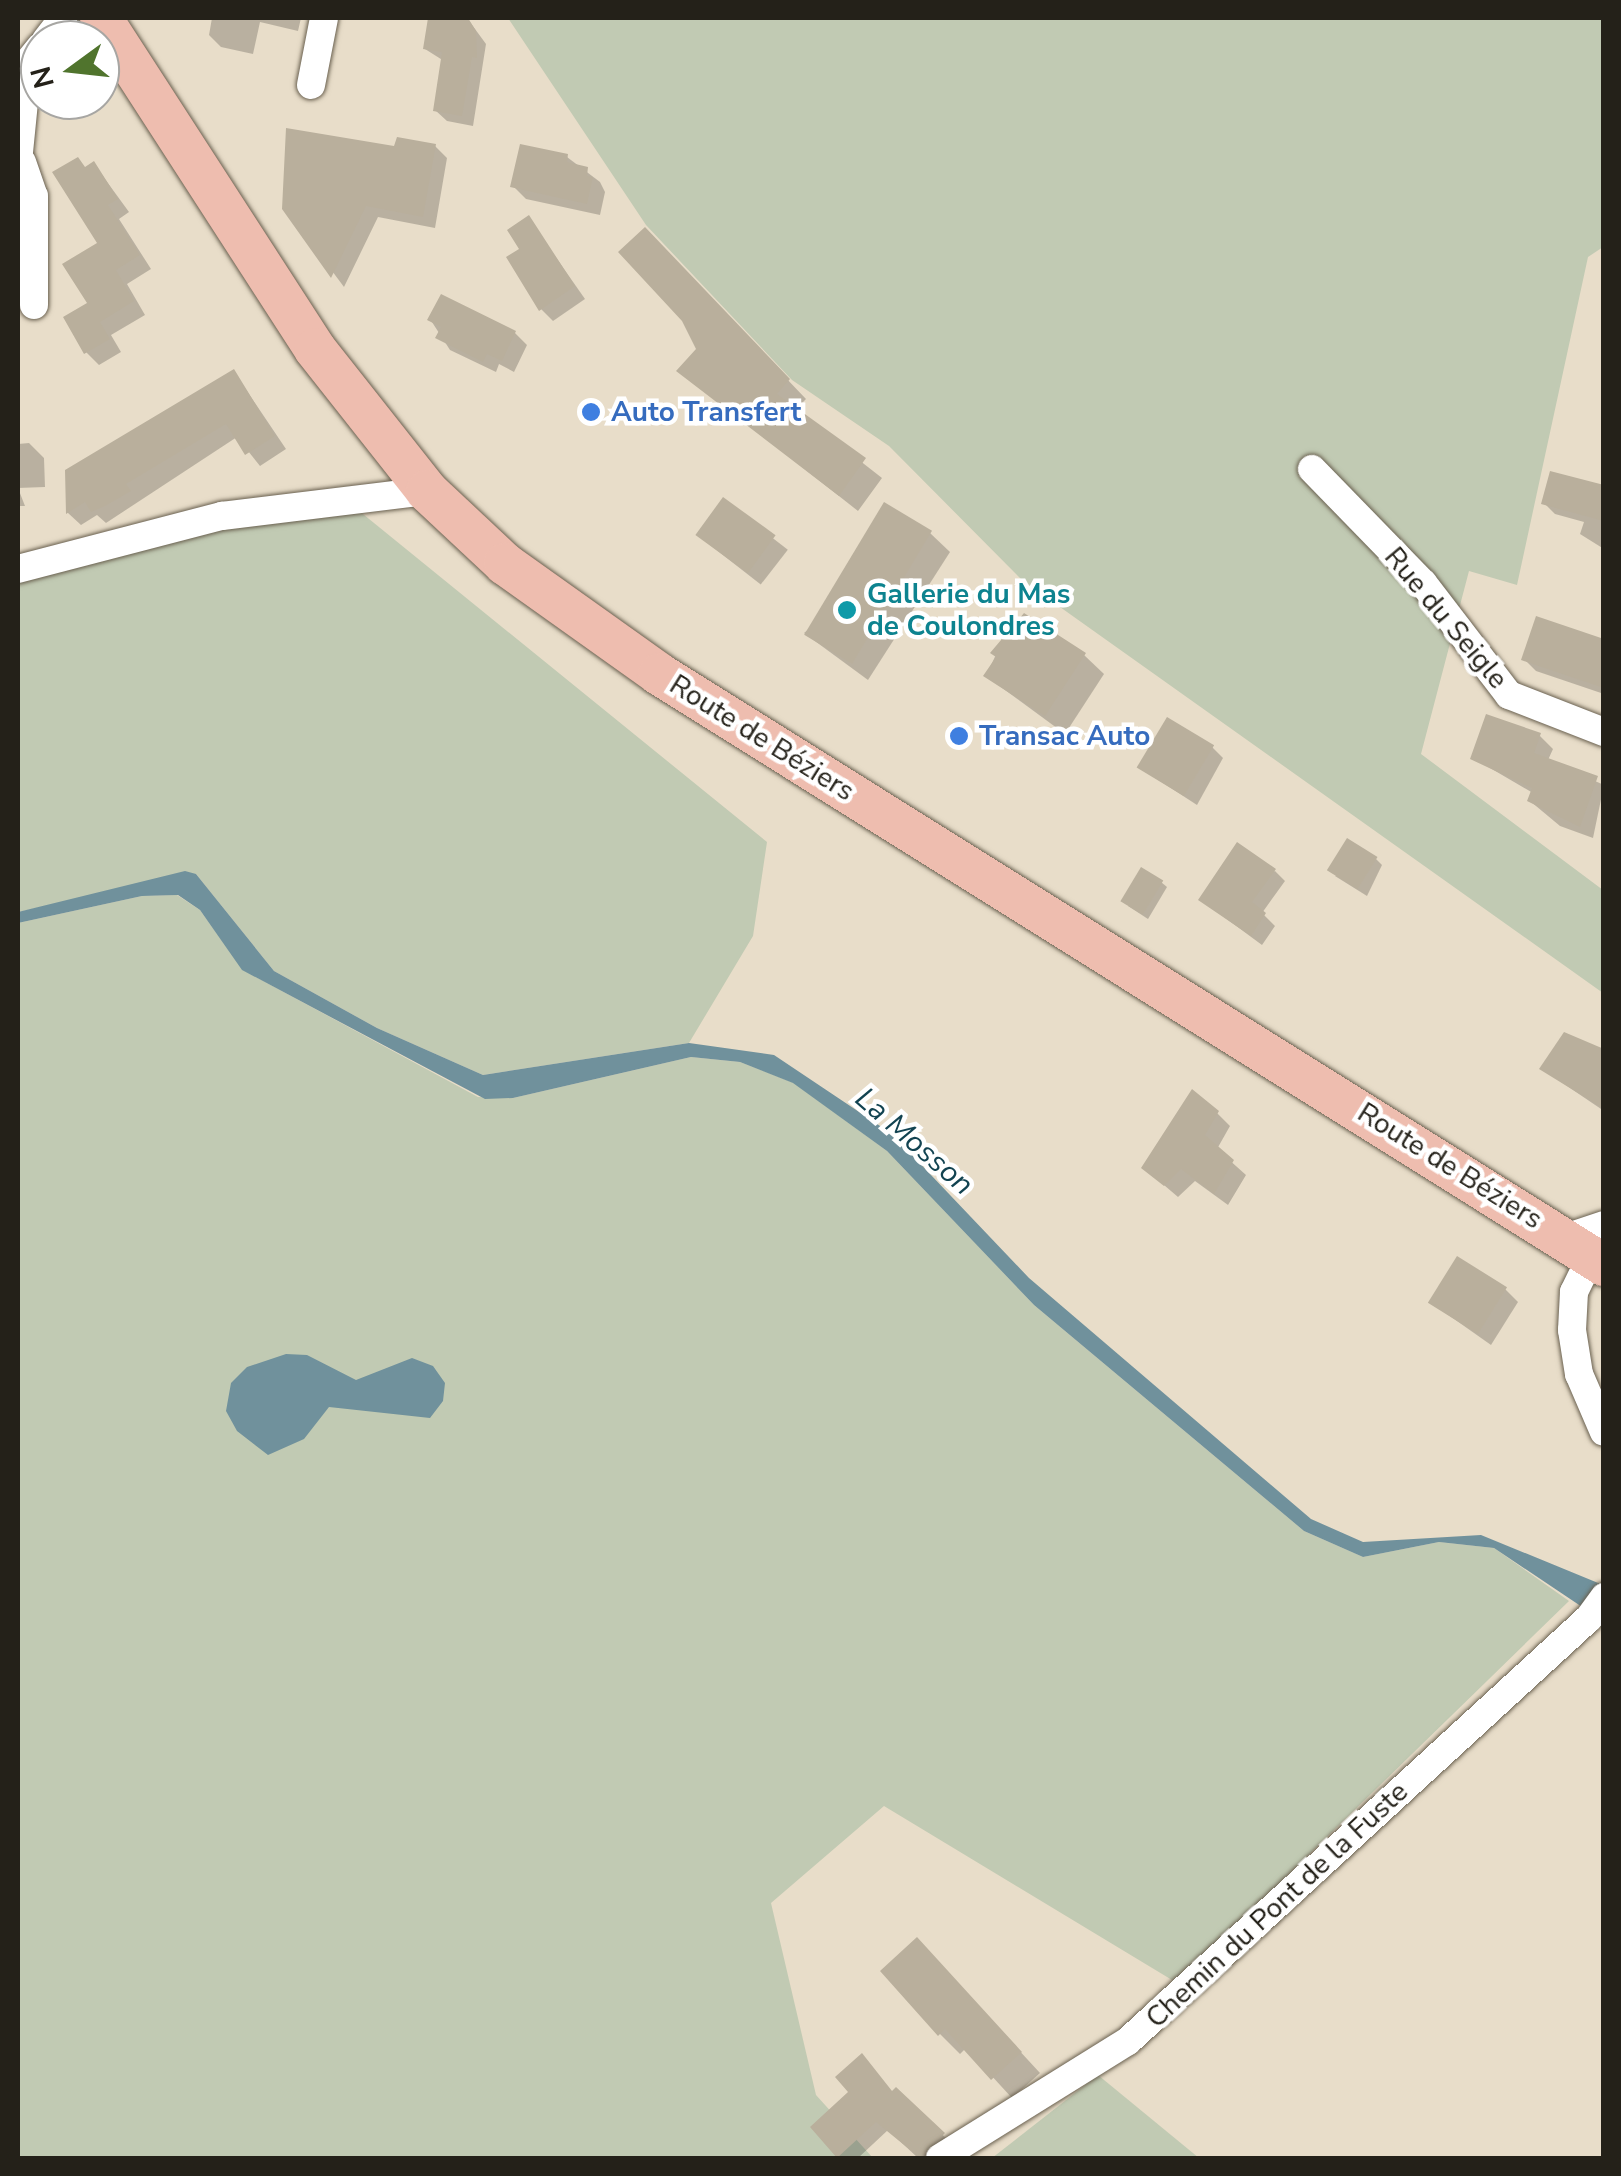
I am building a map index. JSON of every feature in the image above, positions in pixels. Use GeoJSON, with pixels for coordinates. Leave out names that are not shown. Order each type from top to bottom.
{"type":"FeatureCollection","features":[{"type":"Feature","properties":{"kind":"main road","name":"Route de Béziers"},"geometry":{"type":"LineString","coordinates":[[101,18],[315,349],[427,491],[505,564],[659,674],[1591,1246]]}},
{"type":"Feature","properties":{"kind":"street"},"geometry":{"type":"LineString","coordinates":[[310,85],[324,18]]}},
{"type":"Feature","properties":{"kind":"street"},"geometry":{"type":"LineString","coordinates":[[23,120],[20,162],[34,196],[34,305]]}},
{"type":"Feature","properties":{"kind":"street","name":"Rue du Seigle"},"geometry":{"type":"LineString","coordinates":[[1312,470],[1423,583],[1509,694],[1604,732]]}},
{"type":"Feature","properties":{"kind":"street"},"geometry":{"type":"LineString","coordinates":[[18,569],[222,516],[427,491]]}},
{"type":"Feature","properties":{"kind":"street"},"geometry":{"type":"LineString","coordinates":[[1591,1246],[1574,1292],[1572,1330],[1580,1374],[1604,1432]]}},
{"type":"Feature","properties":{"kind":"street","name":"Chemin du Pont de la Fuste"},"geometry":{"type":"LineString","coordinates":[[940,2158],[1128,2041],[1596,1607]]}},
{"type":"Feature","properties":{"kind":"green space"},"geometry":{"type":"Polygon","coordinates":[[[508,18],[1603,18],[1603,247],[1588,257],[1517,585],[1469,571],[1421,754],[1603,890],[1603,993],[1022,580],[889,446],[792,380],[646,225],[508,18]]]}},
{"type":"Feature","properties":{"kind":"green space"},"geometry":{"type":"Polygon","coordinates":[[[358,510],[767,842],[753,936],[689,1043],[483,1075],[377,1028],[274,971],[196,874],[18,912],[18,583],[223,526],[358,510]]]}},
{"type":"Feature","properties":{"kind":"green space"},"geometry":{"type":"Polygon","coordinates":[[[177,895],[200,910],[243,970],[478,1097],[513,1098],[691,1057],[740,1062],[794,1083],[887,1151],[1034,1305],[1304,1531],[1363,1557],[1439,1542],[1494,1548],[1569,1601],[1177,1983],[884,1806],[771,1903],[816,2095],[873,2158],[18,2158],[18,923],[142,896],[177,895]]]}},
{"type":"Feature","properties":{"kind":"green space"},"geometry":{"type":"Polygon","coordinates":[[[1098,2075],[1199,2158],[992,2158],[1098,2075]]]}},
{"type":"Feature","properties":{"kind":"water"},"geometry":{"type":"Polygon","coordinates":[[[185,871],[196,874],[274,971],[377,1028],[483,1075],[689,1043],[774,1055],[892,1134],[1029,1278],[1311,1519],[1363,1542],[1481,1535],[1603,1585],[1603,1621],[1494,1548],[1439,1542],[1363,1557],[1304,1531],[1034,1305],[887,1151],[793,1083],[740,1062],[691,1057],[513,1098],[485,1099],[242,970],[200,910],[178,895],[142,896],[18,923],[18,912],[185,871]]]}},
{"type":"Feature","properties":{"kind":"water"},"geometry":{"type":"Polygon","coordinates":[[[286,1354],[307,1355],[356,1380],[412,1358],[433,1366],[445,1383],[443,1401],[430,1418],[329,1407],[304,1439],[268,1455],[237,1431],[226,1411],[231,1383],[247,1367],[286,1354]]]}},
{"type":"Feature","properties":{"kind":"building"},"geometry":{"type":"Polygon","coordinates":[[[428,18],[468,18],[476,31],[477,58],[472,57],[462,116],[433,111],[442,52],[423,49],[428,18]]]}},
{"type":"Feature","properties":{"kind":"building"},"geometry":{"type":"Polygon","coordinates":[[[286,128],[394,146],[397,137],[436,144],[423,217],[366,206],[331,278],[282,209],[286,128]]]}},
{"type":"Feature","properties":{"kind":"building"},"geometry":{"type":"Polygon","coordinates":[[[520,144],[568,154],[567,162],[588,167],[587,176],[593,177],[587,204],[510,187],[520,144]]]}},
{"type":"Feature","properties":{"kind":"building"},"geometry":{"type":"Polygon","coordinates":[[[78,157],[85,167],[94,161],[118,199],[108,205],[140,255],[116,270],[134,301],[100,322],[110,339],[84,354],[63,317],[87,303],[62,264],[97,243],[52,172],[78,157]]]}},
{"type":"Feature","properties":{"kind":"building"},"geometry":{"type":"Polygon","coordinates":[[[529,215],[575,286],[539,311],[506,257],[519,249],[507,230],[529,215]]]}},
{"type":"Feature","properties":{"kind":"building"},"geometry":{"type":"Polygon","coordinates":[[[645,227],[790,379],[777,394],[866,458],[839,496],[676,371],[696,349],[682,321],[618,252],[645,227]]]}},
{"type":"Feature","properties":{"kind":"building"},"geometry":{"type":"Polygon","coordinates":[[[441,294],[516,331],[502,361],[487,354],[483,362],[435,338],[441,327],[427,320],[441,294]]]}},
{"type":"Feature","properties":{"kind":"building"},"geometry":{"type":"Polygon","coordinates":[[[234,369],[275,436],[245,455],[226,424],[126,484],[131,491],[105,506],[91,512],[85,502],[66,514],[65,470],[234,369]]]}},
{"type":"Feature","properties":{"kind":"building"},"geometry":{"type":"Polygon","coordinates":[[[1550,471],[1604,485],[1604,521],[1541,504],[1550,471]]]}},
{"type":"Feature","properties":{"kind":"building"},"geometry":{"type":"Polygon","coordinates":[[[723,497],[776,535],[748,573],[695,535],[723,497]]]}},
{"type":"Feature","properties":{"kind":"building"},"geometry":{"type":"Polygon","coordinates":[[[884,502],[932,531],[852,664],[804,635],[884,502]]]}},
{"type":"Feature","properties":{"kind":"building"},"geometry":{"type":"Polygon","coordinates":[[[1024,613],[1086,653],[1045,716],[983,676],[996,657],[990,653],[1024,613]]]}},
{"type":"Feature","properties":{"kind":"building"},"geometry":{"type":"Polygon","coordinates":[[[1536,616],[1604,639],[1604,688],[1521,660],[1536,616]]]}},
{"type":"Feature","properties":{"kind":"building"},"geometry":{"type":"Polygon","coordinates":[[[1486,714],[1541,733],[1534,753],[1598,776],[1580,827],[1527,801],[1532,788],[1470,759],[1486,714]]]}},
{"type":"Feature","properties":{"kind":"building"},"geometry":{"type":"Polygon","coordinates":[[[1167,717],[1214,745],[1184,796],[1137,768],[1167,717]]]}},
{"type":"Feature","properties":{"kind":"building"},"geometry":{"type":"Polygon","coordinates":[[[1347,838],[1378,857],[1357,889],[1327,870],[1347,838]]]}},
{"type":"Feature","properties":{"kind":"building"},"geometry":{"type":"Polygon","coordinates":[[[1237,842],[1276,869],[1252,902],[1266,913],[1251,936],[1198,900],[1237,842]]]}},
{"type":"Feature","properties":{"kind":"building"},"geometry":{"type":"Polygon","coordinates":[[[1141,867],[1163,880],[1143,915],[1120,901],[1141,867]]]}},
{"type":"Feature","properties":{"kind":"building"},"geometry":{"type":"Polygon","coordinates":[[[1564,1032],[1604,1049],[1604,1109],[1539,1069],[1564,1032]]]}},
{"type":"Feature","properties":{"kind":"building"},"geometry":{"type":"Polygon","coordinates":[[[1192,1089],[1219,1111],[1205,1135],[1234,1160],[1214,1194],[1181,1169],[1164,1186],[1141,1168],[1192,1089]]]}},
{"type":"Feature","properties":{"kind":"building"},"geometry":{"type":"Polygon","coordinates":[[[1457,1256],[1507,1287],[1478,1334],[1428,1303],[1457,1256]]]}},
{"type":"Feature","properties":{"kind":"building"},"geometry":{"type":"Polygon","coordinates":[[[917,1937],[1022,2052],[991,2080],[945,2029],[938,2036],[880,1971],[917,1937]]]}},
{"type":"Feature","properties":{"kind":"building"},"geometry":{"type":"Polygon","coordinates":[[[862,2053],[892,2091],[896,2087],[945,2133],[920,2158],[876,2122],[837,2158],[810,2127],[848,2092],[835,2077],[862,2053]]]}},
{"type":"Feature","properties":{"kind":"place","name":"Auto Transfert"},"geometry":{"type":"Point","coordinates":[591,412]}},
{"type":"Feature","properties":{"kind":"place","name":"Gallerie du Mas de Coulondres"},"geometry":{"type":"Point","coordinates":[847,610]}},
{"type":"Feature","properties":{"kind":"place","name":"Transac Auto"},"geometry":{"type":"Point","coordinates":[959,736]}},
{"type":"Feature","properties":{"kind":"water label","name":"La Mosson"},"geometry":{"type":"Point","coordinates":[914,1142]}}]}
